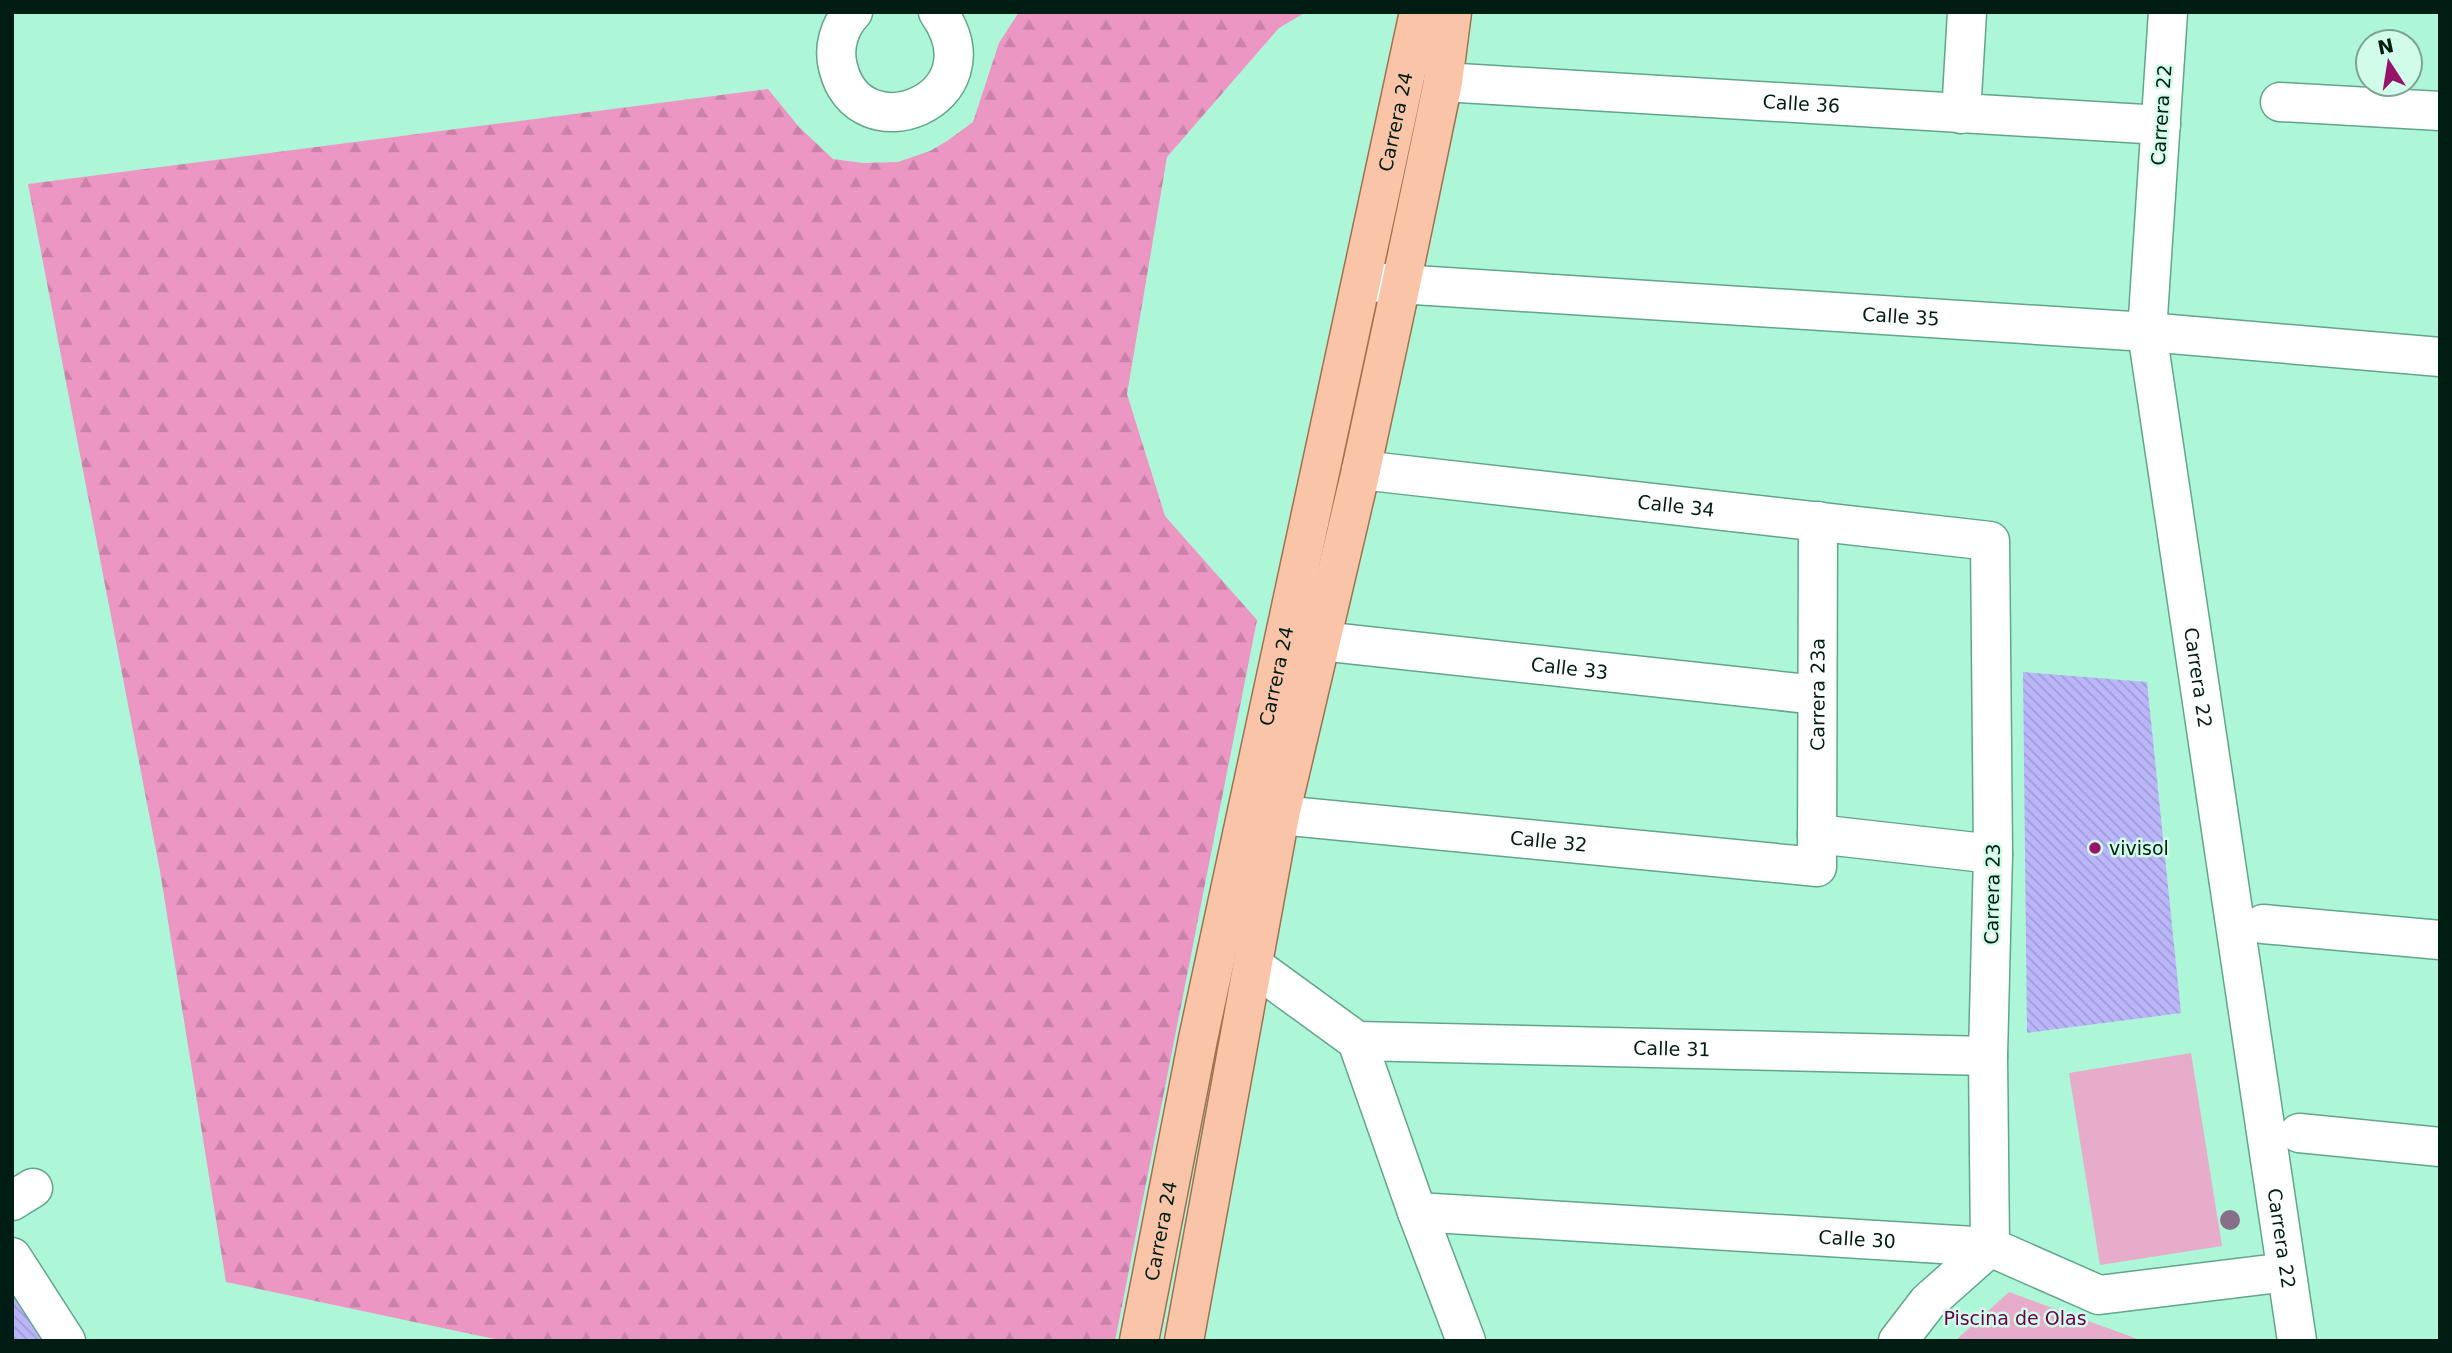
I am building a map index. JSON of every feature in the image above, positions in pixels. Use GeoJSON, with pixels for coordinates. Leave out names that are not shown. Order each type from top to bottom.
{"type":"FeatureCollection","features":[{"type":"Feature","properties":{"kind":"main road","name":"Carrera 24"},"geometry":{"type":"LineString","coordinates":[[1139,1341],[1198,1039],[1419,12]]}},
{"type":"Feature","properties":{"kind":"main road","name":"Carrera 24"},"geometry":{"type":"LineString","coordinates":[[1184,1341],[1280,815],[1361,470],[1401,284],[1443,82],[1452,12]]}},
{"type":"Feature","properties":{"kind":"street"},"geometry":{"type":"LineString","coordinates":[[853,12],[846,19],[838,37],[835,58],[840,78],[852,95],[867,106],[885,112],[903,112],[922,107],[936,96],[948,81],[954,64],[954,45],[948,27],[938,12]]}},
{"type":"Feature","properties":{"kind":"street"},"geometry":{"type":"LineString","coordinates":[[1961,114],[1967,12]]}},
{"type":"Feature","properties":{"kind":"street","name":"Carrera 22"},"geometry":{"type":"LineString","coordinates":[[2168,12],[2147,332],[2297,1341]]}},
{"type":"Feature","properties":{"kind":"street","name":"Calle 36"},"geometry":{"type":"LineString","coordinates":[[1443,82],[2161,125]]}},
{"type":"Feature","properties":{"kind":"street"},"geometry":{"type":"LineString","coordinates":[[2280,102],[2440,111]]}},
{"type":"Feature","properties":{"kind":"street","name":"Calle 35"},"geometry":{"type":"LineString","coordinates":[[1359,282],[2147,332],[2440,357]]}},
{"type":"Feature","properties":{"kind":"street","name":"Calle 34"},"geometry":{"type":"LineString","coordinates":[[1361,470],[1990,541]]}},
{"type":"Feature","properties":{"kind":"street","name":"Carrera 23a"},"geometry":{"type":"LineString","coordinates":[[1817,850],[1818,522]]}},
{"type":"Feature","properties":{"kind":"street","name":"Carrera 23"},"geometry":{"type":"LineString","coordinates":[[1990,541],[1993,854],[1988,1056],[1990,1247]]}},
{"type":"Feature","properties":{"kind":"street","name":"Calle 33"},"geometry":{"type":"LineString","coordinates":[[1321,641],[1817,695]]}},
{"type":"Feature","properties":{"kind":"street","name":"Calle 32"},"geometry":{"type":"LineString","coordinates":[[1280,815],[1817,850],[1993,854]]}},
{"type":"Feature","properties":{"kind":"street"},"geometry":{"type":"LineString","coordinates":[[2263,924],[2440,940]]}},
{"type":"Feature","properties":{"kind":"street"},"geometry":{"type":"LineString","coordinates":[[1254,966],[1357,1041],[1466,1341]]}},
{"type":"Feature","properties":{"kind":"street","name":"Calle 31"},"geometry":{"type":"LineString","coordinates":[[1357,1041],[1988,1056]]}},
{"type":"Feature","properties":{"kind":"street"},"geometry":{"type":"LineString","coordinates":[[2298,1133],[2440,1147]]}},
{"type":"Feature","properties":{"kind":"street","name":"Calle 30"},"geometry":{"type":"LineString","coordinates":[[1417,1212],[1990,1247],[2099,1295],[2286,1272]]}},
{"type":"Feature","properties":{"kind":"street"},"geometry":{"type":"LineString","coordinates":[[1898,1341],[1928,1302],[1990,1247]]}},
{"type":"Feature","properties":{"kind":"street"},"geometry":{"type":"LineString","coordinates":[[12,1256],[66,1341]]}},
{"type":"Feature","properties":{"kind":"green space"},"geometry":{"type":"Polygon","coordinates":[[[1019,12],[1306,12],[1279,28],[1167,157],[1127,394],[1165,516],[1257,620],[1115,1341],[504,1341],[226,1282],[160,871],[28,184],[768,89],[799,127],[833,159],[863,163],[898,162],[930,151],[973,122],[999,43],[1019,12]]]}},
{"type":"Feature","properties":{"kind":"green space"},"geometry":{"type":"Polygon","coordinates":[[[2191,1053],[2222,1246],[2100,1265],[2069,1073],[2191,1053]]]}},
{"type":"Feature","properties":{"kind":"green space","name":"Piscina de Olas"},"geometry":{"type":"Polygon","coordinates":[[[2009,1292],[2143,1341],[1955,1341],[2009,1292]]]}},
{"type":"Feature","properties":{"kind":"building","name":"vivisol"},"geometry":{"type":"Polygon","coordinates":[[[2023,672],[2147,682],[2181,1013],[2027,1033],[2023,672]]]}},
{"type":"Feature","properties":{"kind":"building"},"geometry":{"type":"Polygon","coordinates":[[[12,1286],[49,1341],[12,1341],[12,1286]]]}},
{"type":"Feature","properties":{"kind":"place","name":"vivisol"},"geometry":{"type":"Point","coordinates":[2095,848]}}]}
